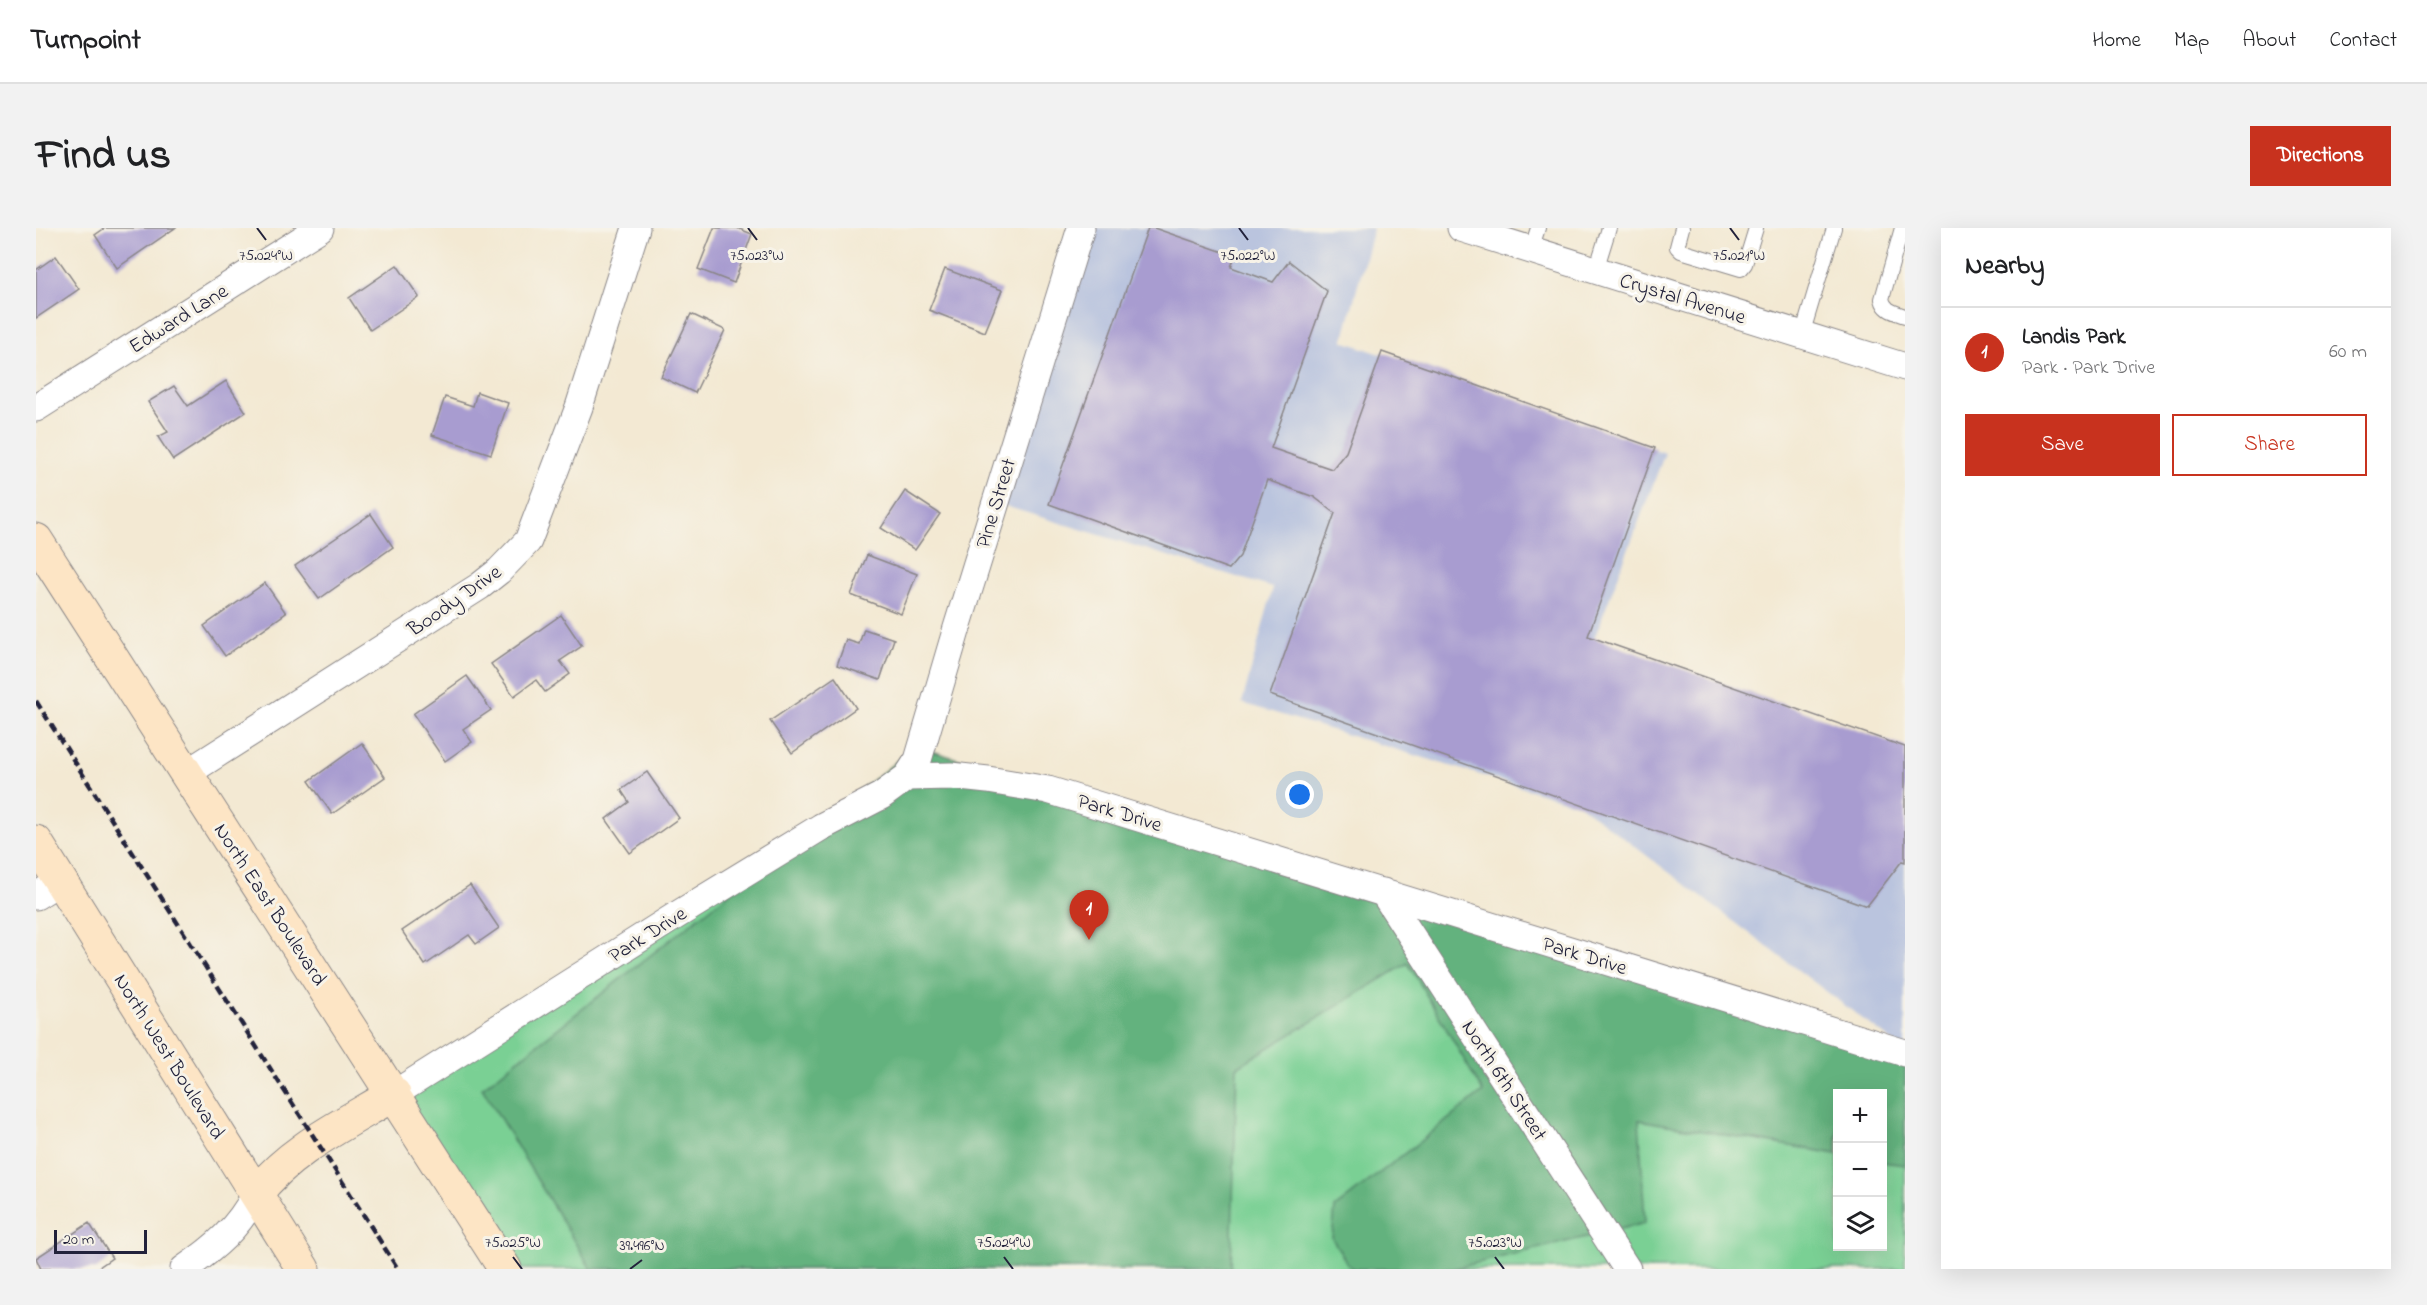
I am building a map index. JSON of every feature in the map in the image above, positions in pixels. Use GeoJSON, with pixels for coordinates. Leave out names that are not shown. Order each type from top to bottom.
{"type":"FeatureCollection","features":[{"type":"Feature","properties":{"kind":"main road","name":"North East Boulevard"},"geometry":{"type":"LineString","coordinates":[[36,540],[505,1269]]}},
{"type":"Feature","properties":{"kind":"main road","name":"North West Boulevard"},"geometry":{"type":"LineString","coordinates":[[36,842],[48,889],[256,1194],[303,1269]]}},
{"type":"Feature","properties":{"kind":"main road"},"geometry":{"type":"LineString","coordinates":[[256,1194],[271,1174],[394,1094]]}},
{"type":"Feature","properties":{"kind":"street","name":"Edward Lane"},"geometry":{"type":"LineString","coordinates":[[36,408],[320,228]]}},
{"type":"Feature","properties":{"kind":"street","name":"Boody Drive"},"geometry":{"type":"LineString","coordinates":[[187,773],[480,586],[499,571],[528,541],[579,407],[636,228]]}},
{"type":"Feature","properties":{"kind":"street","name":"Pine Street"},"geometry":{"type":"LineString","coordinates":[[907,777],[918,760],[959,620],[1082,228]]}},
{"type":"Feature","properties":{"kind":"street","name":"Crystal Avenue"},"geometry":{"type":"LineString","coordinates":[[1461,228],[1534,239],[1596,270],[1905,368]]}},
{"type":"Feature","properties":{"kind":"street","name":"Park Drive"},"geometry":{"type":"LineString","coordinates":[[394,1094],[782,851],[821,827],[881,796],[907,777],[951,776],[1047,790],[1905,1053]]}},
{"type":"Feature","properties":{"kind":"street","name":"North 6th Street"},"geometry":{"type":"LineString","coordinates":[[1383,892],[1627,1269]]}},
{"type":"Feature","properties":{"kind":"street"},"geometry":{"type":"LineString","coordinates":[[184,1269],[225,1238],[243,1218],[256,1194]]}},
{"type":"Feature","properties":{"kind":"lane"},"geometry":{"type":"LineString","coordinates":[[1596,270],[1609,228]]}},
{"type":"Feature","properties":{"kind":"lane"},"geometry":{"type":"LineString","coordinates":[[1682,228],[1677,242],[1677,247],[1681,251],[1741,269],[1745,264],[1756,228]]}},
{"type":"Feature","properties":{"kind":"lane"},"geometry":{"type":"LineString","coordinates":[[1802,335],[1834,228]]}},
{"type":"Feature","properties":{"kind":"lane"},"geometry":{"type":"LineString","coordinates":[[1902,228],[1882,299],[1889,311],[1905,316]]}},
{"type":"Feature","properties":{"kind":"shaded area"},"geometry":{"type":"Polygon","coordinates":[[[1083,228],[1373,228],[1343,341],[1665,453],[1581,673],[1905,770],[1905,1051],[1580,805],[1242,703],[1273,588],[995,503],[1083,228]]]}},
{"type":"Feature","properties":{"kind":"green space"},"geometry":{"type":"Polygon","coordinates":[[[916,746],[1905,1054],[1905,1165],[1887,1163],[1887,1089],[1833,1089],[1833,1153],[1639,1120],[1645,1223],[1452,1269],[1355,1269],[1348,1265],[1332,1238],[1335,1208],[1483,1092],[1408,963],[1237,1067],[1231,1269],[591,1269],[482,1088],[916,746]]]}},
{"type":"Feature","properties":{"kind":"green space"},"geometry":{"type":"Polygon","coordinates":[[[821,827],[1905,1053],[1905,1269],[505,1269],[394,1094],[821,827]]]}},
{"type":"Feature","properties":{"kind":"building"},"geometry":{"type":"Polygon","coordinates":[[[105,228],[175,228],[117,268],[95,235],[105,228]]]}},
{"type":"Feature","properties":{"kind":"building"},"geometry":{"type":"Polygon","coordinates":[[[714,228],[737,228],[752,234],[734,283],[698,269],[714,228]]]}},
{"type":"Feature","properties":{"kind":"building"},"geometry":{"type":"Polygon","coordinates":[[[1148,228],[1154,228],[1235,256],[1231,267],[1273,282],[1289,261],[1327,291],[1271,448],[1332,469],[1346,452],[1382,352],[1655,448],[1588,636],[1905,747],[1905,862],[1902,861],[1867,906],[1270,695],[1335,513],[1314,497],[1267,480],[1240,556],[1229,569],[1049,504],[1148,228]]]}},
{"type":"Feature","properties":{"kind":"building"},"geometry":{"type":"Polygon","coordinates":[[[56,256],[79,289],[36,318],[36,270],[56,256]]]}},
{"type":"Feature","properties":{"kind":"building"},"geometry":{"type":"Polygon","coordinates":[[[397,265],[419,297],[370,330],[349,298],[397,265]]]}},
{"type":"Feature","properties":{"kind":"building"},"geometry":{"type":"Polygon","coordinates":[[[945,269],[1002,290],[985,332],[929,310],[945,269]]]}},
{"type":"Feature","properties":{"kind":"building"},"geometry":{"type":"Polygon","coordinates":[[[691,314],[725,330],[695,393],[661,377],[691,314]]]}},
{"type":"Feature","properties":{"kind":"building"},"geometry":{"type":"Polygon","coordinates":[[[226,381],[246,412],[173,460],[158,437],[168,432],[148,402],[174,386],[188,406],[226,381]]]}},
{"type":"Feature","properties":{"kind":"building"},"geometry":{"type":"Polygon","coordinates":[[[477,392],[508,403],[491,454],[432,435],[445,397],[473,406],[477,392]]]}},
{"type":"Feature","properties":{"kind":"building"},"geometry":{"type":"Polygon","coordinates":[[[905,491],[940,514],[915,550],[881,528],[905,491]]]}},
{"type":"Feature","properties":{"kind":"building"},"geometry":{"type":"Polygon","coordinates":[[[371,514],[393,547],[319,599],[295,566],[371,514]]]}},
{"type":"Feature","properties":{"kind":"building"},"geometry":{"type":"Polygon","coordinates":[[[867,555],[917,574],[901,614],[851,595],[867,555]]]}},
{"type":"Feature","properties":{"kind":"building"},"geometry":{"type":"Polygon","coordinates":[[[265,583],[286,613],[225,656],[204,626],[265,583]]]}},
{"type":"Feature","properties":{"kind":"building"},"geometry":{"type":"Polygon","coordinates":[[[561,615],[582,646],[560,661],[570,674],[545,692],[536,680],[514,696],[491,664],[561,615]]]}},
{"type":"Feature","properties":{"kind":"building"},"geometry":{"type":"Polygon","coordinates":[[[864,629],[894,639],[880,680],[837,665],[846,640],[859,644],[864,629]]]}},
{"type":"Feature","properties":{"kind":"building"},"geometry":{"type":"Polygon","coordinates":[[[467,676],[491,710],[463,729],[472,742],[445,761],[413,714],[467,676]]]}},
{"type":"Feature","properties":{"kind":"building"},"geometry":{"type":"Polygon","coordinates":[[[835,677],[856,708],[792,753],[770,721],[835,677]]]}},
{"type":"Feature","properties":{"kind":"building"},"geometry":{"type":"Polygon","coordinates":[[[362,743],[385,777],[332,814],[309,781],[362,743]]]}},
{"type":"Feature","properties":{"kind":"building"},"geometry":{"type":"Polygon","coordinates":[[[647,772],[679,818],[630,853],[606,819],[629,802],[621,790],[647,772]]]}},
{"type":"Feature","properties":{"kind":"building"},"geometry":{"type":"Polygon","coordinates":[[[470,885],[499,928],[476,944],[469,935],[425,965],[402,931],[470,885]]]}},
{"type":"Feature","properties":{"kind":"building"},"geometry":{"type":"Polygon","coordinates":[[[89,1223],[112,1258],[96,1269],[41,1269],[36,1258],[89,1223]]]}},
{"type":"Feature","properties":{"kind":"railway"},"geometry":{"type":"LineString","coordinates":[[36,701],[398,1269]]}},
{"type":"Feature","properties":{"kind":"place","name":"Landis Park"},"geometry":{"type":"Point","coordinates":[1089,940]}}]}
